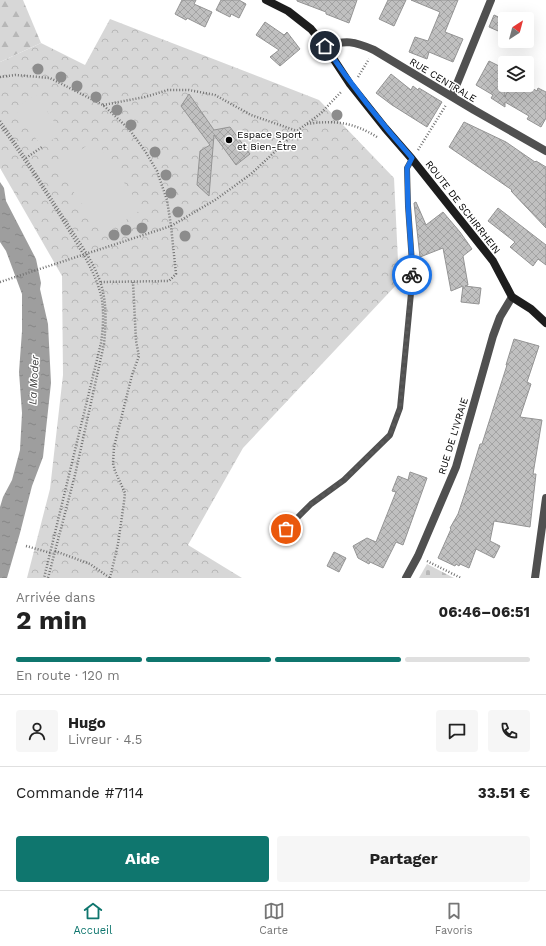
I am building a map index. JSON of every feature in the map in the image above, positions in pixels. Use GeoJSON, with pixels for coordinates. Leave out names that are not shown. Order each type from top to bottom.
{"type":"FeatureCollection","features":[{"type":"Feature","properties":{"kind":"street","name":"ROUTE DE SCHIRRHEIN"},"geometry":{"type":"LineString","coordinates":[[266,0],[288,11],[312,29],[350,84],[385,128],[412,158],[493,261],[512,297],[531,309],[546,323]]}},
{"type":"Feature","properties":{"kind":"street"},"geometry":{"type":"LineString","coordinates":[[452,96],[491,0]]}},
{"type":"Feature","properties":{"kind":"street","name":"RUE CENTRALE"},"geometry":{"type":"LineString","coordinates":[[325,46],[341,42],[359,43],[374,50],[546,151]]}},
{"type":"Feature","properties":{"kind":"street","name":"RUE DE L'IVRAIE"},"geometry":{"type":"LineString","coordinates":[[406,578],[418,556],[456,467],[493,336],[500,317],[512,297]]}},
{"type":"Feature","properties":{"kind":"street"},"geometry":{"type":"LineString","coordinates":[[535,578],[546,498]]}},
{"type":"Feature","properties":{"kind":"lane"},"geometry":{"type":"LineString","coordinates":[[286,529],[311,504],[344,480],[390,435],[400,408],[411,293],[412,263],[407,168],[412,158]]}},
{"type":"Feature","properties":{"kind":"path"},"geometry":{"type":"LineString","coordinates":[[358,77],[374,50]]}},
{"type":"Feature","properties":{"kind":"path"},"geometry":{"type":"LineString","coordinates":[[0,77],[15,75],[50,78],[103,105],[129,129],[157,171],[167,200],[176,274],[169,281],[98,282]]}},
{"type":"Feature","properties":{"kind":"path"},"geometry":{"type":"LineString","coordinates":[[103,105],[145,97],[168,90],[189,90],[215,95],[251,115],[297,132]]}},
{"type":"Feature","properties":{"kind":"path"},"geometry":{"type":"LineString","coordinates":[[0,282],[171,226],[215,200],[251,174],[306,124],[320,114],[342,90]]}},
{"type":"Feature","properties":{"kind":"path"},"geometry":{"type":"LineString","coordinates":[[412,158],[452,96]]}},
{"type":"Feature","properties":{"kind":"path"},"geometry":{"type":"LineString","coordinates":[[0,121],[85,254],[104,299],[106,314],[104,344],[76,468],[44,578]]}},
{"type":"Feature","properties":{"kind":"path"},"geometry":{"type":"LineString","coordinates":[[306,124],[330,122],[345,123],[361,128],[376,137]]}},
{"type":"Feature","properties":{"kind":"path"},"geometry":{"type":"LineString","coordinates":[[0,125],[25,159]]}},
{"type":"Feature","properties":{"kind":"path"},"geometry":{"type":"LineString","coordinates":[[25,159],[42,147]]}},
{"type":"Feature","properties":{"kind":"path"},"geometry":{"type":"LineString","coordinates":[[48,578],[101,343],[103,315],[98,282]]}},
{"type":"Feature","properties":{"kind":"path"},"geometry":{"type":"LineString","coordinates":[[26,546],[53,551],[90,564],[110,578],[118,544],[124,502],[124,493],[114,462],[114,447],[132,375],[139,356],[136,341],[133,282]]}},
{"type":"Feature","properties":{"kind":"path"},"geometry":{"type":"LineString","coordinates":[[418,556],[461,578]]}},
{"type":"Feature","properties":{"kind":"green space"},"geometry":{"type":"Polygon","coordinates":[[[0,0],[23,0],[41,43],[0,62],[0,0]]]}},
{"type":"Feature","properties":{"kind":"green space"},"geometry":{"type":"Polygon","coordinates":[[[110,19],[319,100],[394,178],[399,282],[243,448],[188,545],[242,578],[27,578],[50,489],[63,375],[62,276],[0,168],[0,62],[41,43],[85,65],[110,19]]]}},
{"type":"Feature","properties":{"kind":"green space"},"geometry":{"type":"Polygon","coordinates":[[[36,95],[62,133],[42,147],[15,109],[36,95]]]}},
{"type":"Feature","properties":{"kind":"green space"},"geometry":{"type":"Polygon","coordinates":[[[95,140],[142,209],[104,235],[56,167],[95,140]]]}},
{"type":"Feature","properties":{"kind":"green space"},"geometry":{"type":"Polygon","coordinates":[[[427,564],[454,578],[419,578],[427,564]]]}},
{"type":"Feature","properties":{"kind":"water","name":"La Moder"},"geometry":{"type":"Polygon","coordinates":[[[0,182],[4,188],[6,201],[36,259],[41,283],[40,289],[48,324],[51,383],[43,457],[32,486],[7,578],[0,578],[0,507],[3,497],[12,480],[20,450],[22,413],[19,372],[22,331],[22,294],[6,251],[0,242],[0,182]]]}},
{"type":"Feature","properties":{"kind":"building"},"geometry":{"type":"Polygon","coordinates":[[[182,0],[196,0],[194,4],[212,12],[205,27],[175,14],[182,0]]]}},
{"type":"Feature","properties":{"kind":"building"},"geometry":{"type":"Polygon","coordinates":[[[221,0],[239,0],[246,4],[239,18],[231,14],[230,17],[216,10],[221,0]]]}},
{"type":"Feature","properties":{"kind":"building"},"geometry":{"type":"Polygon","coordinates":[[[297,0],[357,0],[349,23],[297,0]]]}},
{"type":"Feature","properties":{"kind":"building"},"geometry":{"type":"Polygon","coordinates":[[[388,0],[406,0],[394,26],[379,19],[388,0]]]}},
{"type":"Feature","properties":{"kind":"building"},"geometry":{"type":"Polygon","coordinates":[[[411,0],[458,0],[445,32],[463,39],[453,62],[429,52],[427,59],[409,52],[415,37],[428,41],[440,12],[411,0]]]}},
{"type":"Feature","properties":{"kind":"building"},"geometry":{"type":"Polygon","coordinates":[[[494,15],[498,17],[498,31],[489,27],[494,15]]]}},
{"type":"Feature","properties":{"kind":"building"},"geometry":{"type":"Polygon","coordinates":[[[265,22],[284,35],[287,32],[300,49],[280,66],[270,57],[279,50],[256,35],[265,22]]]}},
{"type":"Feature","properties":{"kind":"building"},"geometry":{"type":"Polygon","coordinates":[[[489,61],[498,66],[498,92],[505,92],[505,97],[507,92],[534,92],[534,89],[537,91],[538,88],[546,92],[546,118],[541,127],[527,119],[529,116],[505,102],[505,107],[491,98],[493,95],[476,85],[489,61]]]}},
{"type":"Feature","properties":{"kind":"building"},"geometry":{"type":"Polygon","coordinates":[[[391,74],[411,90],[413,86],[418,90],[419,88],[442,102],[427,127],[376,93],[391,74]]]}},
{"type":"Feature","properties":{"kind":"building","name":"Espace Sport et Bien-Être"},"geometry":{"type":"Polygon","coordinates":[[[189,94],[214,130],[230,127],[250,154],[236,165],[214,135],[209,196],[197,185],[200,151],[210,145],[181,106],[189,94]]]}},
{"type":"Feature","properties":{"kind":"building"},"geometry":{"type":"Polygon","coordinates":[[[464,122],[506,142],[535,162],[536,161],[546,167],[546,228],[511,191],[512,190],[449,147],[464,122]]]}},
{"type":"Feature","properties":{"kind":"building"},"geometry":{"type":"Polygon","coordinates":[[[416,202],[426,225],[443,212],[472,249],[463,256],[468,285],[465,286],[481,288],[479,304],[461,302],[463,286],[451,291],[443,248],[420,257],[414,203],[416,202]]]}},
{"type":"Feature","properties":{"kind":"building"},"geometry":{"type":"Polygon","coordinates":[[[498,208],[546,245],[546,265],[538,259],[533,266],[510,247],[515,242],[488,221],[498,208]]]}},
{"type":"Feature","properties":{"kind":"building"},"geometry":{"type":"Polygon","coordinates":[[[514,339],[539,346],[527,382],[531,384],[520,417],[542,420],[533,474],[536,474],[530,527],[494,521],[490,541],[500,546],[494,558],[476,549],[469,568],[460,564],[459,566],[456,564],[455,566],[438,558],[451,529],[450,528],[458,514],[480,444],[482,444],[514,339]]]}},
{"type":"Feature","properties":{"kind":"building"},"geometry":{"type":"Polygon","coordinates":[[[410,472],[427,478],[403,545],[396,542],[383,568],[370,562],[369,564],[358,558],[353,546],[367,538],[376,542],[396,492],[392,491],[398,476],[408,480],[410,472]]]}},
{"type":"Feature","properties":{"kind":"building"},"geometry":{"type":"Polygon","coordinates":[[[334,552],[346,558],[339,572],[327,566],[334,552]]]}},
{"type":"Feature","properties":{"kind":"way so far"},"geometry":{"type":"LineString","coordinates":[[286,529],[311,504],[344,480],[390,435],[400,408],[412,275]]}},
{"type":"Feature","properties":{"kind":"place","name":"Espace Sport et Bien-Être"},"geometry":{"type":"Point","coordinates":[229,140]}},
{"type":"Feature","properties":{"kind":"route"},"geometry":{"type":"LineString","coordinates":[[325,46],[350,84],[385,128],[412,158],[407,168],[412,275]]}}]}
